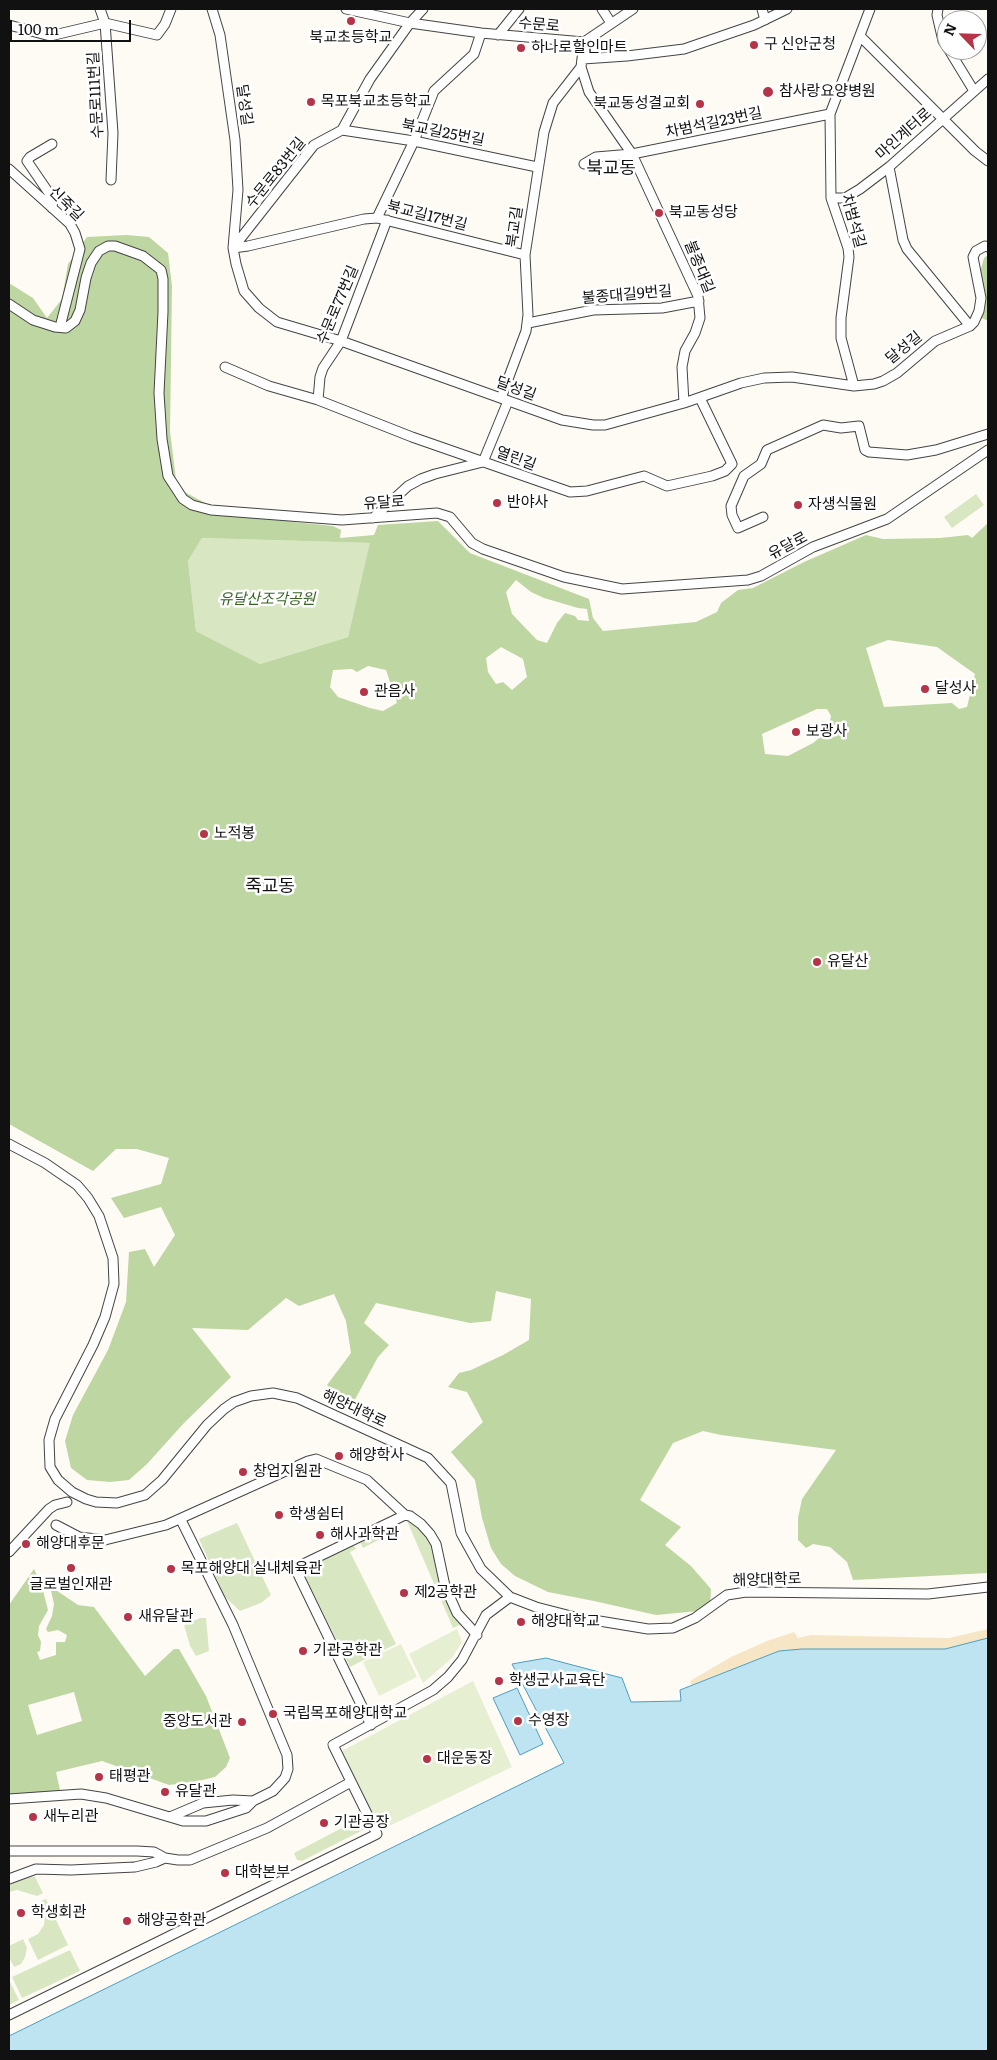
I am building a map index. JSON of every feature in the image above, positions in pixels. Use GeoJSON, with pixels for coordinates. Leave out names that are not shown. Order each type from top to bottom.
{"type":"FeatureCollection","features":[{"type":"Feature","properties":{"kind":"street","name":"수문로111번길"},"geometry":{"type":"LineString","coordinates":[[100,9],[105,23],[113,133],[111,180]]}},
{"type":"Feature","properties":{"kind":"street"},"geometry":{"type":"LineString","coordinates":[[9,24],[53,36],[105,23],[144,33],[157,34],[165,24],[171,9]]}},
{"type":"Feature","properties":{"kind":"street","name":"달성길"},"geometry":{"type":"LineString","coordinates":[[212,9],[220,35],[235,140],[238,190],[233,248],[236,264],[244,291],[259,308],[277,322],[341,341],[562,420],[593,426],[625,421],[684,404],[741,383],[778,376],[792,376],[854,386],[866,386],[883,381],[897,373],[935,341],[970,326]]}},
{"type":"Feature","properties":{"kind":"street","name":"수문로"},"geometry":{"type":"LineString","coordinates":[[346,9],[410,22],[480,33],[584,42]]}},
{"type":"Feature","properties":{"kind":"street"},"geometry":{"type":"LineString","coordinates":[[375,9],[384,17]]}},
{"type":"Feature","properties":{"kind":"street"},"geometry":{"type":"LineString","coordinates":[[342,130],[370,78],[410,22],[423,9]]}},
{"type":"Feature","properties":{"kind":"street"},"geometry":{"type":"LineString","coordinates":[[498,35],[519,9]]}},
{"type":"Feature","properties":{"kind":"street"},"geometry":{"type":"LineString","coordinates":[[602,9],[611,23]]}},
{"type":"Feature","properties":{"kind":"street"},"geometry":{"type":"LineString","coordinates":[[584,42],[633,9]]}},
{"type":"Feature","properties":{"kind":"street"},"geometry":{"type":"LineString","coordinates":[[762,9],[765,20]]}},
{"type":"Feature","properties":{"kind":"street"},"geometry":{"type":"LineString","coordinates":[[582,63],[684,49],[754,26],[788,9]]}},
{"type":"Feature","properties":{"kind":"street","name":"차범석길"},"geometry":{"type":"LineString","coordinates":[[854,386],[841,338],[848,248],[831,198],[830,114],[870,9]]}},
{"type":"Feature","properties":{"kind":"street"},"geometry":{"type":"LineString","coordinates":[[377,218],[414,141],[434,91],[474,54],[480,33]]}},
{"type":"Feature","properties":{"kind":"street"},"geometry":{"type":"LineString","coordinates":[[860,36],[975,151],[988,160]]}},
{"type":"Feature","properties":{"kind":"street","name":"불종대길"},"geometry":{"type":"LineString","coordinates":[[584,42],[582,63],[589,92],[632,154],[698,296],[700,318],[695,333],[684,351],[682,367],[684,404]]}},
{"type":"Feature","properties":{"kind":"street"},"geometry":{"type":"LineString","coordinates":[[955,60],[974,91]]}},
{"type":"Feature","properties":{"kind":"street","name":"북교길"},"geometry":{"type":"LineString","coordinates":[[483,462],[505,400],[528,323],[525,255],[537,167],[544,132],[553,103],[582,63]]}},
{"type":"Feature","properties":{"kind":"street","name":"마인계터로"},"geometry":{"type":"LineString","coordinates":[[831,198],[845,198],[860,189],[889,167],[988,79]]}},
{"type":"Feature","properties":{"kind":"street","name":"차범석길23번길"},"geometry":{"type":"LineString","coordinates":[[584,164],[596,156],[632,154],[830,114]]}},
{"type":"Feature","properties":{"kind":"street","name":"수문로83번길"},"geometry":{"type":"LineString","coordinates":[[233,248],[314,145],[342,130]]}},
{"type":"Feature","properties":{"kind":"street","name":"북교길25번길"},"geometry":{"type":"LineString","coordinates":[[342,130],[414,141],[537,167]]}},
{"type":"Feature","properties":{"kind":"street"},"geometry":{"type":"LineString","coordinates":[[52,144],[30,157],[27,161],[54,199],[52,208]]}},
{"type":"Feature","properties":{"kind":"street"},"geometry":{"type":"LineString","coordinates":[[889,167],[903,240],[907,249],[970,326],[979,312],[981,298],[973,257],[976,251],[985,246],[988,247]]}},
{"type":"Feature","properties":{"kind":"street","name":"신죽길"},"geometry":{"type":"LineString","coordinates":[[9,169],[70,224],[80,248],[60,327]]}},
{"type":"Feature","properties":{"kind":"street","name":"북교길17번길"},"geometry":{"type":"LineString","coordinates":[[233,248],[364,219],[377,218],[525,255]]}},
{"type":"Feature","properties":{"kind":"street","name":"수문로77번길"},"geometry":{"type":"LineString","coordinates":[[318,400],[320,377],[323,368],[341,341],[387,220]]}},
{"type":"Feature","properties":{"kind":"street","name":"유달로"},"geometry":{"type":"LineString","coordinates":[[60,327],[66,328],[75,321],[80,310],[86,278],[91,263],[98,251],[108,246],[116,246],[143,256],[161,270],[163,279],[159,393],[162,439],[168,476],[182,499],[192,505],[211,510],[342,520],[436,513],[450,517],[472,543],[483,550],[564,577],[622,589],[748,580],[761,576],[813,547],[887,519],[988,450]]}},
{"type":"Feature","properties":{"kind":"street","name":"불종대길9번길"},"geometry":{"type":"LineString","coordinates":[[528,323],[593,310],[662,308],[699,301]]}},
{"type":"Feature","properties":{"kind":"street"},"geometry":{"type":"LineString","coordinates":[[9,304],[33,320],[60,327]]}},
{"type":"Feature","properties":{"kind":"street","name":"열린길"},"geometry":{"type":"LineString","coordinates":[[225,367],[269,386],[318,400],[483,462],[570,492],[587,491],[644,476],[667,486],[712,476],[725,471],[732,464],[700,398]]}},
{"type":"Feature","properties":{"kind":"street"},"geometry":{"type":"LineString","coordinates":[[763,517],[738,528],[732,515],[731,506],[744,476],[761,464],[767,450],[823,425],[841,428],[859,426],[865,450],[869,452],[907,454],[936,450],[988,434]]}},
{"type":"Feature","properties":{"kind":"street"},"geometry":{"type":"LineString","coordinates":[[373,518],[408,486],[421,479],[483,462]]}},
{"type":"Feature","properties":{"kind":"street","name":"해양대학로"},"geometry":{"type":"LineString","coordinates":[[9,1144],[45,1163],[77,1185],[88,1198],[98,1216],[113,1258],[114,1284],[105,1317],[91,1350],[55,1419],[49,1440],[50,1467],[58,1480],[65,1487],[86,1499],[108,1504],[124,1502],[145,1495],[162,1480],[207,1425],[224,1409],[234,1402],[251,1396],[262,1394],[285,1395],[297,1398],[428,1458],[451,1483],[461,1533],[481,1568],[510,1597],[536,1607],[575,1617],[656,1629],[673,1628],[694,1618],[727,1595],[746,1592],[928,1594],[988,1587]]}},
{"type":"Feature","properties":{"kind":"street"},"geometry":{"type":"LineString","coordinates":[[56,1525],[79,1537],[105,1540],[181,1520],[316,1459],[364,1478],[405,1515],[410,1516],[422,1525],[436,1544],[445,1586],[457,1613],[477,1635]]}},
{"type":"Feature","properties":{"kind":"street"},"geometry":{"type":"LineString","coordinates":[[9,1552],[49,1509],[55,1505],[67,1502]]}},
{"type":"Feature","properties":{"kind":"street"},"geometry":{"type":"LineString","coordinates":[[372,1725],[295,1568],[405,1515]]}},
{"type":"Feature","properties":{"kind":"street"},"geometry":{"type":"LineString","coordinates":[[9,1799],[81,1794],[106,1798],[183,1821],[206,1821],[246,1808],[253,1801],[273,1791],[285,1778],[289,1761],[233,1625],[181,1520]]}},
{"type":"Feature","properties":{"kind":"street"},"geometry":{"type":"LineString","coordinates":[[9,2015],[377,1834],[333,1745],[433,1690],[448,1677],[462,1660],[486,1615],[510,1597]]}},
{"type":"Feature","properties":{"kind":"street"},"geometry":{"type":"LineString","coordinates":[[9,1851],[137,1851],[154,1852],[165,1858],[190,1860],[267,1828],[351,1782]]}},
{"type":"Feature","properties":{"kind":"street"},"geometry":{"type":"LineString","coordinates":[[170,1817],[203,1803],[233,1800],[253,1801]]}},
{"type":"Feature","properties":{"kind":"street"},"geometry":{"type":"LineString","coordinates":[[9,1879],[36,1869],[71,1870],[135,1867],[165,1858]]}},
{"type":"Feature","properties":{"kind":"green space"},"geometry":{"type":"Polygon","coordinates":[[[126,235],[149,237],[168,253],[172,286],[170,431],[177,488],[209,505],[294,522],[333,526],[341,530],[340,538],[374,535],[378,525],[438,521],[470,553],[589,599],[593,618],[603,631],[696,622],[717,612],[721,603],[738,590],[753,588],[804,562],[866,535],[883,539],[940,538],[968,535],[972,538],[988,523],[988,1573],[853,1580],[847,1562],[830,1547],[813,1544],[806,1548],[798,1540],[798,1518],[802,1499],[836,1450],[703,1431],[673,1443],[640,1500],[681,1527],[665,1545],[691,1566],[711,1589],[710,1606],[698,1611],[656,1615],[548,1592],[515,1576],[501,1564],[491,1548],[482,1518],[475,1480],[451,1452],[483,1422],[467,1392],[448,1387],[459,1373],[471,1370],[503,1355],[529,1340],[531,1299],[496,1291],[491,1321],[470,1323],[376,1303],[364,1323],[389,1345],[378,1357],[352,1405],[341,1401],[327,1385],[351,1353],[346,1321],[334,1294],[299,1306],[286,1298],[248,1330],[192,1328],[231,1377],[183,1424],[147,1464],[129,1480],[110,1482],[87,1480],[71,1468],[65,1441],[73,1415],[108,1350],[126,1302],[129,1252],[145,1249],[154,1267],[175,1235],[161,1207],[124,1218],[111,1198],[161,1184],[169,1158],[137,1149],[116,1149],[93,1171],[9,1124],[9,283],[33,298],[47,318],[62,299],[68,264],[87,237],[126,235]],[[202,538],[188,561],[196,631],[260,664],[348,637],[370,543],[202,538]],[[516,580],[506,592],[512,614],[537,640],[547,643],[557,623],[565,613],[575,616],[578,620],[589,621],[587,609],[544,598],[531,592],[516,580]],[[888,640],[866,648],[884,707],[952,703],[959,709],[967,707],[975,674],[937,647],[888,640]],[[501,647],[486,658],[488,672],[496,684],[503,682],[512,690],[527,677],[523,659],[501,647]],[[368,666],[357,672],[352,669],[333,670],[330,687],[338,697],[383,711],[397,703],[386,670],[368,666]],[[817,709],[762,734],[765,754],[788,756],[813,743],[828,731],[831,716],[827,709],[817,709]]]}},
{"type":"Feature","properties":{"kind":"green space"},"geometry":{"type":"Polygon","coordinates":[[[988,255],[988,321],[982,318],[985,294],[980,272],[984,258],[988,255]]]}},
{"type":"Feature","properties":{"kind":"green space"},"geometry":{"type":"Polygon","coordinates":[[[976,494],[984,505],[952,528],[944,517],[976,494]]]}},
{"type":"Feature","properties":{"kind":"green space","name":"유달산조각공원"},"geometry":{"type":"Polygon","coordinates":[[[202,538],[371,543],[348,637],[260,664],[196,631],[188,561],[202,538]]]}},
{"type":"Feature","properties":{"kind":"green space"},"geometry":{"type":"Polygon","coordinates":[[[407,1521],[412,1522],[424,1533],[432,1546],[439,1581],[462,1624],[453,1628],[407,1521]]]}},
{"type":"Feature","properties":{"kind":"green space"},"geometry":{"type":"Polygon","coordinates":[[[237,1523],[271,1595],[261,1603],[240,1611],[225,1597],[199,1539],[237,1523]]]}},
{"type":"Feature","properties":{"kind":"green space"},"geometry":{"type":"Polygon","coordinates":[[[395,1523],[398,1530],[363,1548],[361,1540],[395,1523]]]}},
{"type":"Feature","properties":{"kind":"green space"},"geometry":{"type":"Polygon","coordinates":[[[353,1544],[356,1549],[350,1552],[396,1644],[350,1667],[302,1570],[353,1544]]]}},
{"type":"Feature","properties":{"kind":"green space"},"geometry":{"type":"Polygon","coordinates":[[[34,1569],[41,1583],[48,1610],[39,1626],[38,1635],[41,1642],[40,1651],[37,1652],[40,1660],[56,1655],[56,1642],[65,1642],[67,1635],[58,1630],[48,1632],[46,1629],[52,1616],[54,1604],[50,1586],[78,1605],[94,1607],[145,1676],[174,1649],[179,1649],[206,1696],[230,1758],[226,1767],[215,1777],[169,1785],[102,1761],[56,1772],[59,1792],[9,1795],[9,1605],[34,1569]],[[74,1692],[28,1705],[37,1735],[82,1721],[74,1692]]]}},
{"type":"Feature","properties":{"kind":"green space"},"geometry":{"type":"Polygon","coordinates":[[[200,1618],[206,1618],[209,1651],[196,1656],[190,1646],[184,1625],[200,1618]]]}},
{"type":"Feature","properties":{"kind":"green space"},"geometry":{"type":"Polygon","coordinates":[[[457,1629],[462,1642],[452,1658],[423,1683],[409,1654],[457,1629]]]}},
{"type":"Feature","properties":{"kind":"green space"},"geometry":{"type":"Polygon","coordinates":[[[401,1644],[417,1677],[379,1696],[363,1662],[401,1644]]]}},
{"type":"Feature","properties":{"kind":"green space","name":"대운동장"},"geometry":{"type":"Polygon","coordinates":[[[473,1681],[512,1767],[379,1831],[342,1751],[473,1681]]]}},
{"type":"Feature","properties":{"kind":"green space"},"geometry":{"type":"Polygon","coordinates":[[[361,1818],[365,1827],[363,1830],[302,1861],[297,1860],[294,1853],[361,1818]]]}},
{"type":"Feature","properties":{"kind":"green space"},"geometry":{"type":"Polygon","coordinates":[[[26,1877],[35,1877],[43,1893],[37,1896],[17,1890],[9,1892],[9,1885],[26,1877]]]}},
{"type":"Feature","properties":{"kind":"green space"},"geometry":{"type":"Polygon","coordinates":[[[46,1899],[68,1945],[38,1960],[28,1939],[38,1934],[44,1925],[45,1913],[41,1901],[46,1899]]]}},
{"type":"Feature","properties":{"kind":"green space"},"geometry":{"type":"Polygon","coordinates":[[[23,1939],[27,1948],[25,1957],[21,1964],[14,1967],[9,1957],[9,1946],[23,1939]]]}},
{"type":"Feature","properties":{"kind":"green space"},"geometry":{"type":"Polygon","coordinates":[[[70,1950],[80,1971],[22,1998],[12,1977],[70,1950]]]}},
{"type":"Feature","properties":{"kind":"green space"},"geometry":{"type":"Polygon","coordinates":[[[9,1980],[19,2000],[9,2005],[9,1980]]]}},
{"type":"Feature","properties":{"kind":"sand"},"geometry":{"type":"Polygon","coordinates":[[[988,1629],[988,1638],[945,1649],[779,1651],[691,1685],[690,1681],[731,1657],[767,1641],[794,1632],[798,1638],[811,1635],[949,1638],[988,1629]]]}},
{"type":"Feature","properties":{"kind":"water"},"geometry":{"type":"Polygon","coordinates":[[[988,1638],[988,2051],[9,2051],[9,2036],[564,1763],[512,1664],[546,1658],[622,1678],[631,1702],[681,1701],[680,1690],[779,1651],[802,1649],[945,1649],[988,1638]]]}},
{"type":"Feature","properties":{"kind":"water","name":"수영장"},"geometry":{"type":"Polygon","coordinates":[[[517,1688],[543,1744],[520,1755],[493,1698],[517,1688]]]}},
{"type":"Feature","properties":{"kind":"place","name":"북교초등학교"},"geometry":{"type":"Point","coordinates":[351,21]}},
{"type":"Feature","properties":{"kind":"place","name":"구 신안군청"},"geometry":{"type":"Point","coordinates":[754,45]}},
{"type":"Feature","properties":{"kind":"place","name":"하나로할인마트"},"geometry":{"type":"Point","coordinates":[521,48]}},
{"type":"Feature","properties":{"kind":"place","name":"참사랑요양병원"},"geometry":{"type":"Point","coordinates":[768,92]}},
{"type":"Feature","properties":{"kind":"place","name":"목포북교초등학교"},"geometry":{"type":"Point","coordinates":[311,102]}},
{"type":"Feature","properties":{"kind":"place","name":"북교동성결교회"},"geometry":{"type":"Point","coordinates":[700,104]}},
{"type":"Feature","properties":{"kind":"place","name":"북교동성당"},"geometry":{"type":"Point","coordinates":[659,213]}},
{"type":"Feature","properties":{"kind":"place","name":"반야사"},"geometry":{"type":"Point","coordinates":[497,503]}},
{"type":"Feature","properties":{"kind":"place","name":"자생식물원"},"geometry":{"type":"Point","coordinates":[798,505]}},
{"type":"Feature","properties":{"kind":"place","name":"달성사"},"geometry":{"type":"Point","coordinates":[925,689]}},
{"type":"Feature","properties":{"kind":"place","name":"관음사"},"geometry":{"type":"Point","coordinates":[364,692]}},
{"type":"Feature","properties":{"kind":"place","name":"보광사"},"geometry":{"type":"Point","coordinates":[796,732]}},
{"type":"Feature","properties":{"kind":"place","name":"노적봉"},"geometry":{"type":"Point","coordinates":[204,834]}},
{"type":"Feature","properties":{"kind":"place","name":"유달산"},"geometry":{"type":"Point","coordinates":[817,962]}},
{"type":"Feature","properties":{"kind":"place","name":"해양학사"},"geometry":{"type":"Point","coordinates":[339,1456]}},
{"type":"Feature","properties":{"kind":"place","name":"창업지원관"},"geometry":{"type":"Point","coordinates":[243,1472]}},
{"type":"Feature","properties":{"kind":"place","name":"학생쉼터"},"geometry":{"type":"Point","coordinates":[279,1515]}},
{"type":"Feature","properties":{"kind":"place","name":"해사과학관"},"geometry":{"type":"Point","coordinates":[320,1535]}},
{"type":"Feature","properties":{"kind":"place","name":"해양대후문"},"geometry":{"type":"Point","coordinates":[26,1544]}},
{"type":"Feature","properties":{"kind":"place","name":"글로벌인재관"},"geometry":{"type":"Point","coordinates":[71,1568]}},
{"type":"Feature","properties":{"kind":"place","name":"목포해양대 실내체육관"},"geometry":{"type":"Point","coordinates":[171,1569]}},
{"type":"Feature","properties":{"kind":"place","name":"제2공학관"},"geometry":{"type":"Point","coordinates":[404,1593]}},
{"type":"Feature","properties":{"kind":"place","name":"새유달관"},"geometry":{"type":"Point","coordinates":[128,1617]}},
{"type":"Feature","properties":{"kind":"place","name":"해양대학교"},"geometry":{"type":"Point","coordinates":[521,1622]}},
{"type":"Feature","properties":{"kind":"place","name":"기관공학관"},"geometry":{"type":"Point","coordinates":[303,1651]}},
{"type":"Feature","properties":{"kind":"place","name":"학생군사교육단"},"geometry":{"type":"Point","coordinates":[499,1681]}},
{"type":"Feature","properties":{"kind":"place","name":"국립목포해양대학교"},"geometry":{"type":"Point","coordinates":[273,1714]}},
{"type":"Feature","properties":{"kind":"place","name":"수영장"},"geometry":{"type":"Point","coordinates":[518,1721]}},
{"type":"Feature","properties":{"kind":"place","name":"중앙도서관"},"geometry":{"type":"Point","coordinates":[242,1722]}},
{"type":"Feature","properties":{"kind":"place","name":"대운동장"},"geometry":{"type":"Point","coordinates":[427,1759]}},
{"type":"Feature","properties":{"kind":"place","name":"태평관"},"geometry":{"type":"Point","coordinates":[99,1777]}},
{"type":"Feature","properties":{"kind":"place","name":"유달관"},"geometry":{"type":"Point","coordinates":[165,1792]}},
{"type":"Feature","properties":{"kind":"place","name":"새누리관"},"geometry":{"type":"Point","coordinates":[33,1817]}},
{"type":"Feature","properties":{"kind":"place","name":"기관공장"},"geometry":{"type":"Point","coordinates":[324,1823]}},
{"type":"Feature","properties":{"kind":"place","name":"대학본부"},"geometry":{"type":"Point","coordinates":[225,1873]}},
{"type":"Feature","properties":{"kind":"place","name":"학생회관"},"geometry":{"type":"Point","coordinates":[21,1913]}},
{"type":"Feature","properties":{"kind":"place","name":"해양공학관"},"geometry":{"type":"Point","coordinates":[127,1921]}},
{"type":"Feature","properties":{"kind":"district","name":"북교동"},"geometry":{"type":"Point","coordinates":[611,169]}},
{"type":"Feature","properties":{"kind":"district","name":"죽교동"},"geometry":{"type":"Point","coordinates":[270,887]}}]}
